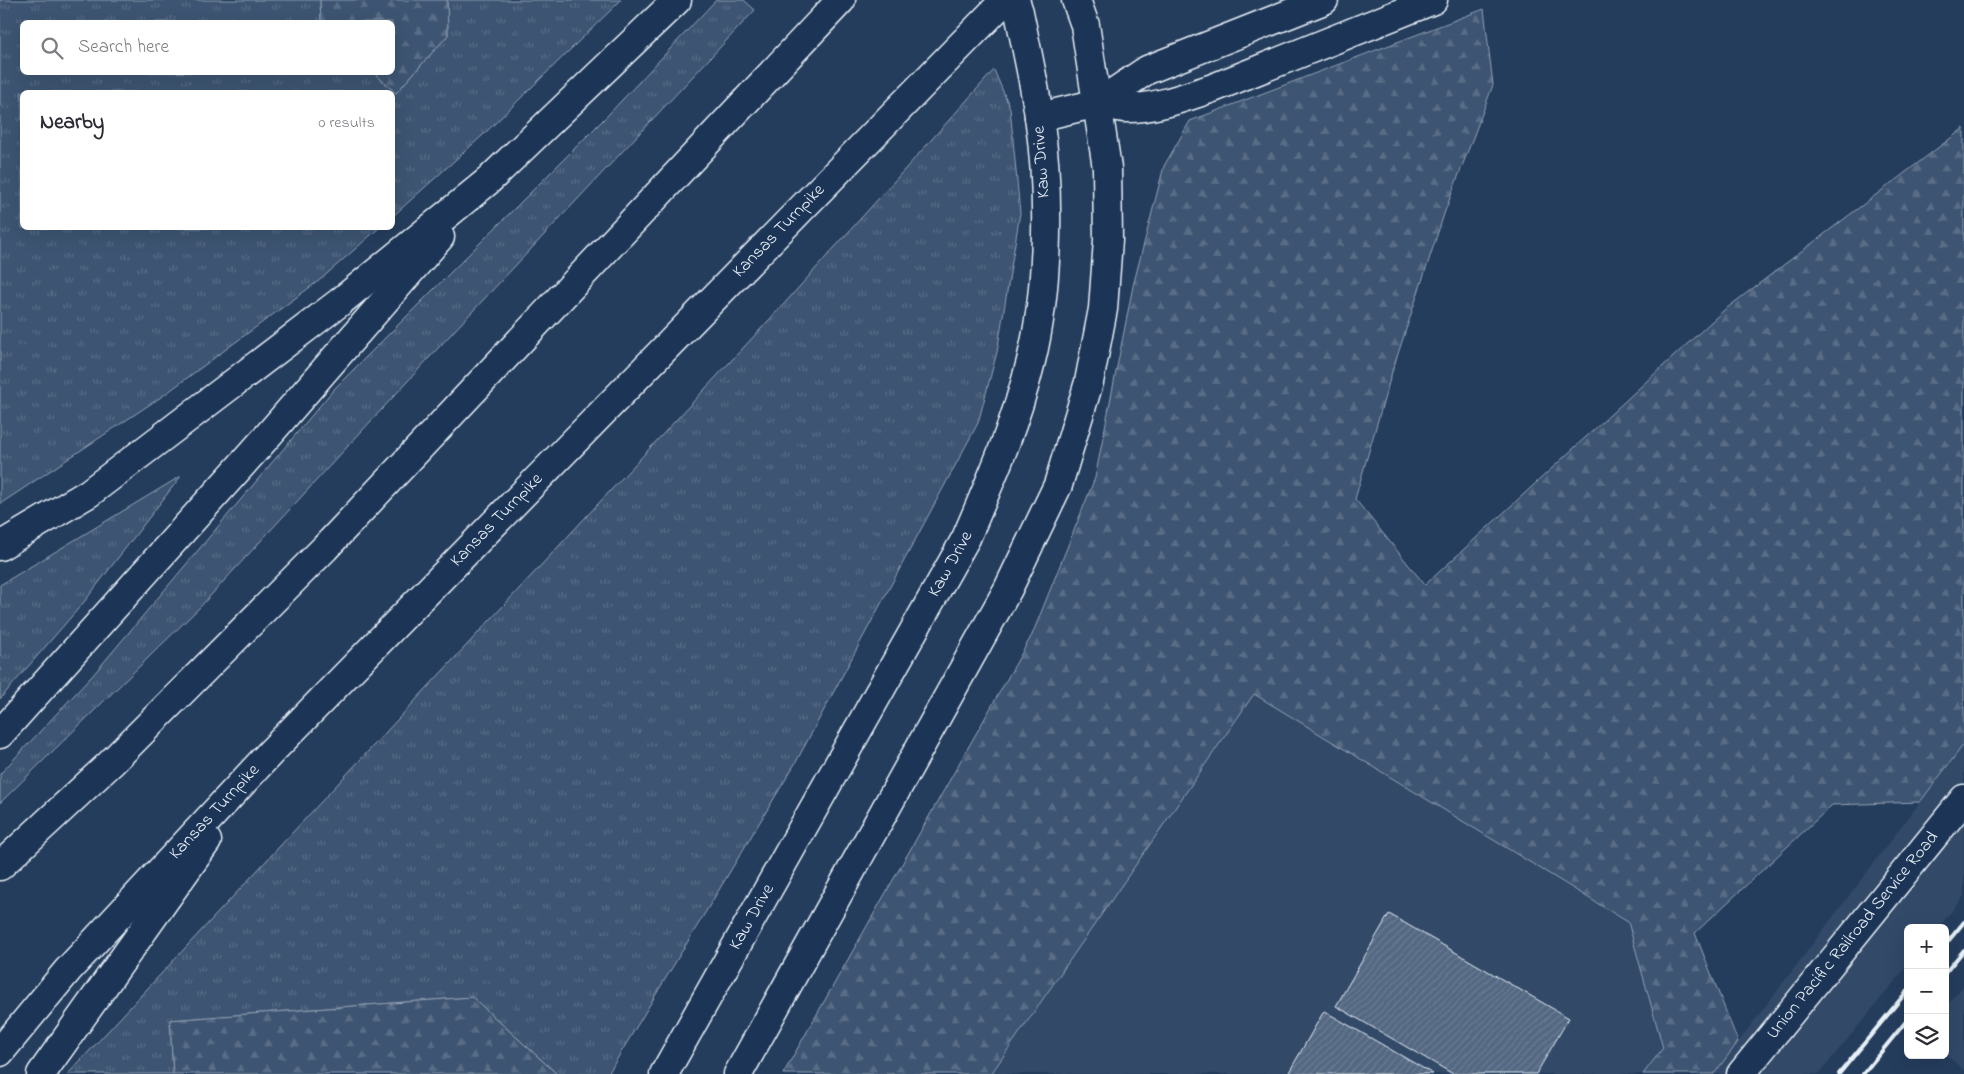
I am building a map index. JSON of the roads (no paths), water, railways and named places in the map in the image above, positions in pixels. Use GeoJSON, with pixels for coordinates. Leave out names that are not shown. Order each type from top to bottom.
{"type":"FeatureCollection","features":[{"type":"Feature","properties":{"kind":"main road"},"geometry":{"type":"LineString","coordinates":[[0,546],[89,493],[340,302],[488,182],[677,0]]}},
{"type":"Feature","properties":{"kind":"main road"},"geometry":{"type":"LineString","coordinates":[[0,866],[111,763],[325,548],[841,0]]}},
{"type":"Feature","properties":{"kind":"main road","name":"Kansas Turnpike"},"geometry":{"type":"LineString","coordinates":[[0,1052],[68,970],[271,752],[1005,0]]}},
{"type":"Feature","properties":{"kind":"main road","name":"Kaw Drive"},"geometry":{"type":"LineString","coordinates":[[664,1074],[966,538],[1004,451],[1031,360],[1042,300],[1045,240],[1045,196],[1039,117],[1019,12],[1015,0]]}},
{"type":"Feature","properties":{"kind":"main road"},"geometry":{"type":"LineString","coordinates":[[738,1074],[1003,597],[1058,484],[1088,382],[1103,309],[1108,240],[1108,168],[1084,25],[1076,0]]}},
{"type":"Feature","properties":{"kind":"main road"},"geometry":{"type":"LineString","coordinates":[[1039,117],[1098,103],[1147,70],[1324,0]]}},
{"type":"Feature","properties":{"kind":"main road"},"geometry":{"type":"LineString","coordinates":[[1098,103],[1126,108],[1177,100],[1213,88],[1433,0]]}},
{"type":"Feature","properties":{"kind":"main road"},"geometry":{"type":"LineString","coordinates":[[0,734],[264,440],[488,182]]}},
{"type":"Feature","properties":{"kind":"main road"},"geometry":{"type":"LineString","coordinates":[[41,1074],[271,752]]}},
{"type":"Feature","properties":{"kind":"main road","name":"Union Pacific Railroad Service Road"},"geometry":{"type":"LineString","coordinates":[[1741,1074],[1964,799]]}},
{"type":"Feature","properties":{"kind":"railway"},"geometry":{"type":"LineString","coordinates":[[1949,940],[1964,922]]}},
{"type":"Feature","properties":{"kind":"railway"},"geometry":{"type":"LineString","coordinates":[[1948,969],[1964,950]]}},
{"type":"Feature","properties":{"kind":"railway"},"geometry":{"type":"LineString","coordinates":[[1839,1074],[1904,995]]}},
{"type":"Feature","properties":{"kind":"railway"},"geometry":{"type":"LineString","coordinates":[[1863,1074],[1904,1024]]}}]}
